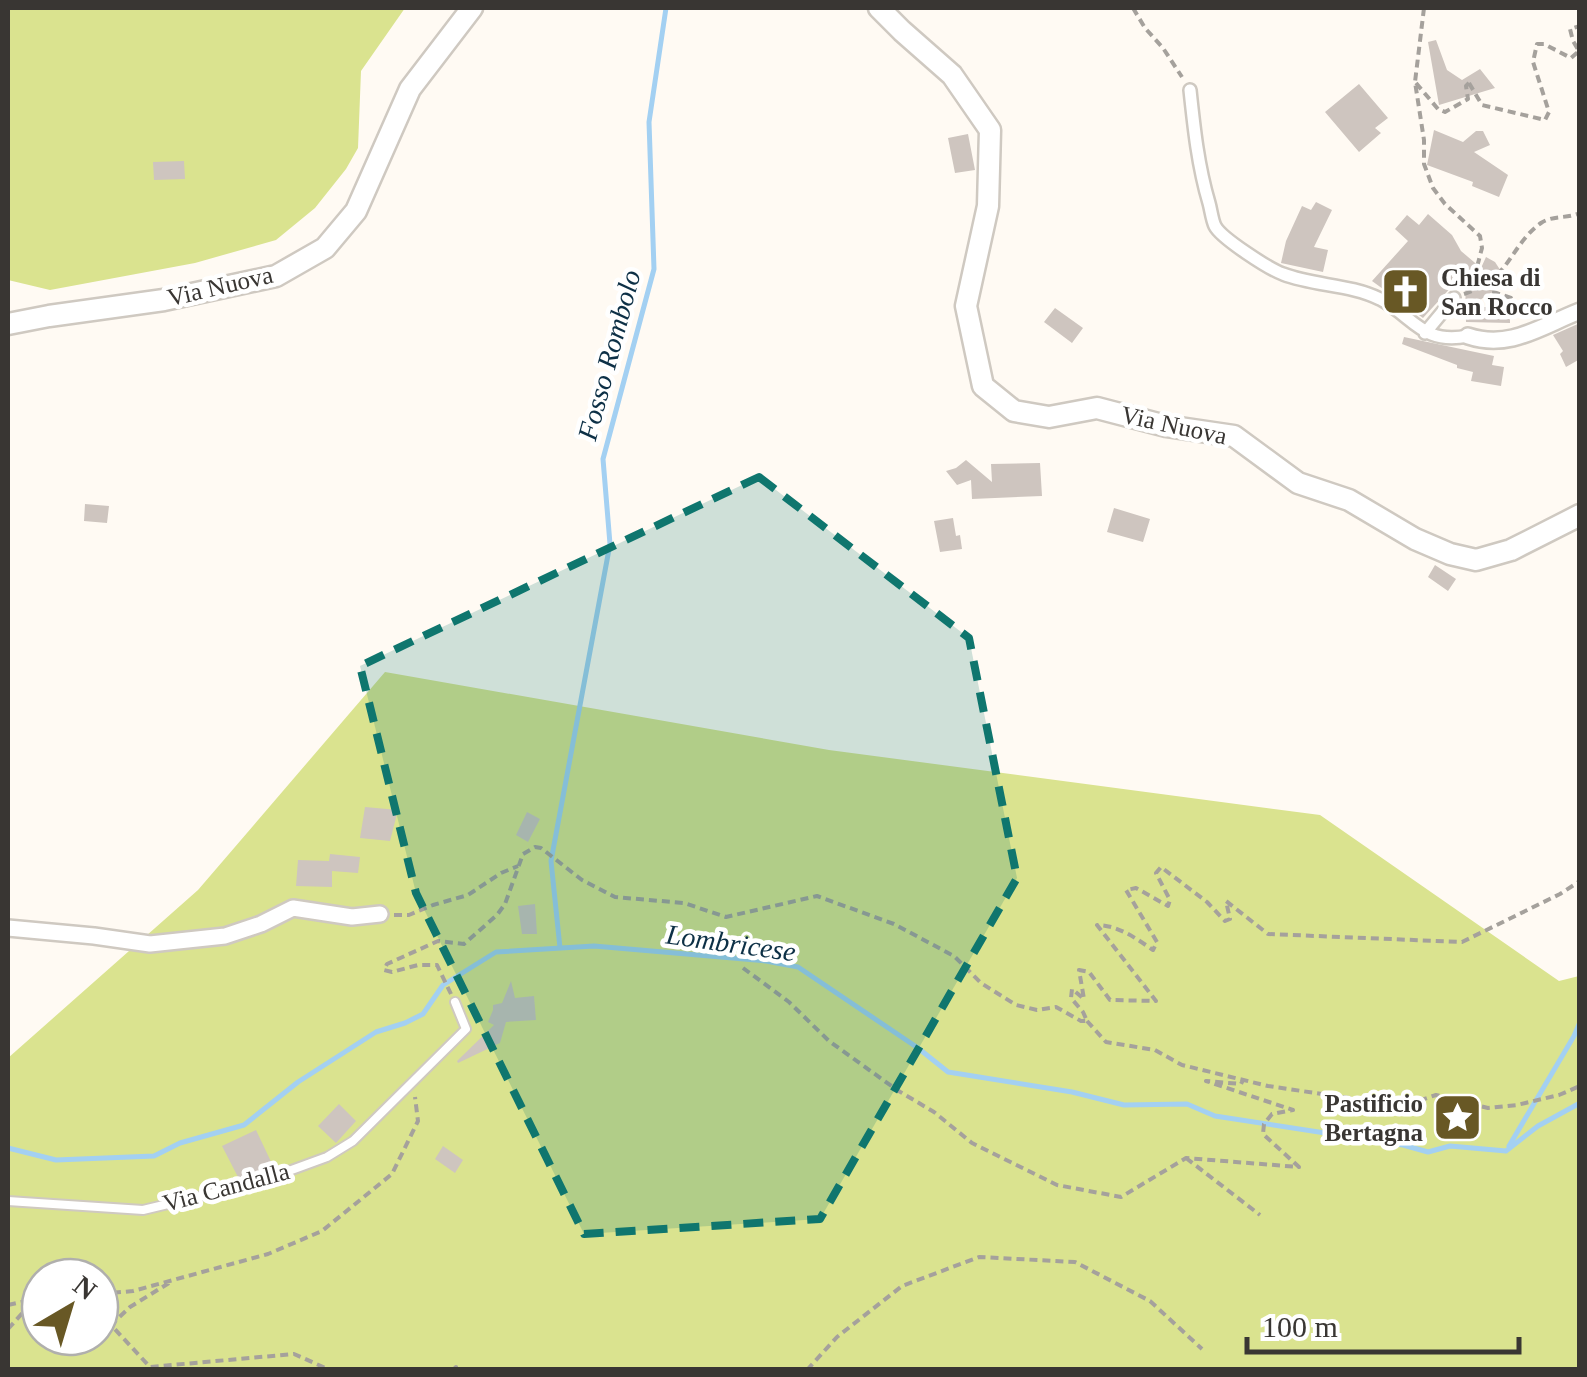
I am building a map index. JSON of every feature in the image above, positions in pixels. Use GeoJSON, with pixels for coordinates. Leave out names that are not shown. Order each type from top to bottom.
{"type":"FeatureCollection","features":[{"type":"Feature","properties":{"kind":"street","name":"Via Nuova"},"geometry":{"type":"LineString","coordinates":[[8,324],[164,300],[276,276],[324,248],[356,212],[410,90],[472,8]]}},
{"type":"Feature","properties":{"kind":"street","name":"Via Nuova"},"geometry":{"type":"LineString","coordinates":[[879,8],[952,74],[990,130],[988,206],[966,306],[983,386],[1014,411],[1049,417],[1097,408],[1166,426],[1234,436],[1298,483],[1349,500],[1450,554],[1476,560],[1511,550],[1580,515]]}},
{"type":"Feature","properties":{"kind":"street"},"geometry":{"type":"LineString","coordinates":[[1190,90],[1196,146],[1216,228],[1254,258],[1283,274],[1380,299],[1426,332],[1444,338],[1468,336],[1488,342],[1525,336],[1580,311]]}},
{"type":"Feature","properties":{"kind":"street"},"geometry":{"type":"LineString","coordinates":[[1426,332],[1454,298]]}},
{"type":"Feature","properties":{"kind":"street"},"geometry":{"type":"LineString","coordinates":[[8,928],[150,944],[224,936],[293,908],[352,917],[380,914]]}},
{"type":"Feature","properties":{"kind":"lane","name":"Via Candalla"},"geometry":{"type":"LineString","coordinates":[[8,1201],[144,1210],[256,1183],[327,1157],[353,1141],[466,1029],[455,1002]]}},
{"type":"Feature","properties":{"kind":"path"},"geometry":{"type":"LineString","coordinates":[[1134,8],[1190,90]]}},
{"type":"Feature","properties":{"kind":"path"},"geometry":{"type":"LineString","coordinates":[[1424,8],[1416,82],[1424,164],[1444,204],[1480,236],[1480,279],[1492,291],[1536,314]]}},
{"type":"Feature","properties":{"kind":"path"},"geometry":{"type":"LineString","coordinates":[[1416,82],[1445,112],[1468,100],[1468,83],[1482,105],[1544,120],[1549,112],[1533,62],[1537,44],[1570,58],[1580,51],[1572,41],[1570,29],[1580,26]]}},
{"type":"Feature","properties":{"kind":"path"},"geometry":{"type":"LineString","coordinates":[[1485,284],[1508,264],[1537,226],[1551,217],[1568,218],[1580,213]]}},
{"type":"Feature","properties":{"kind":"path"},"geometry":{"type":"LineString","coordinates":[[450,989],[437,965],[384,970],[387,964],[438,941],[464,944],[497,916],[522,854],[535,847],[542,848],[582,880],[615,897],[684,902],[726,917],[818,896],[894,924],[954,956],[981,983],[1016,1005],[1038,1010],[1056,1007],[1086,1021]]}},
{"type":"Feature","properties":{"kind":"path"},"geometry":{"type":"LineString","coordinates":[[380,914],[409,915],[468,895],[518,866]]}},
{"type":"Feature","properties":{"kind":"path"},"geometry":{"type":"LineString","coordinates":[[1580,881],[1462,942],[1268,934],[1226,901],[1230,920],[1226,921],[1208,902],[1161,868],[1156,873],[1170,900],[1168,906],[1136,888],[1126,890],[1157,942],[1153,950],[1131,936],[1098,925],[1156,1002],[1110,1000],[1088,972],[1079,970],[1084,1000],[1072,989],[1071,998],[1106,1042],[1155,1050],[1182,1065],[1242,1080],[1403,1106],[1436,1095],[1488,1108],[1517,1105],[1580,1086]]}},
{"type":"Feature","properties":{"kind":"path"},"geometry":{"type":"LineString","coordinates":[[743,968],[789,1002],[829,1042],[934,1112],[972,1144],[1056,1185],[1121,1197],[1186,1158],[1299,1167],[1264,1134],[1264,1124],[1272,1114],[1292,1110],[1206,1082],[1241,1084],[1242,1080]]}},
{"type":"Feature","properties":{"kind":"path"},"geometry":{"type":"LineString","coordinates":[[120,1292],[268,1254],[322,1231],[392,1174],[418,1121],[412,1080]]}},
{"type":"Feature","properties":{"kind":"path"},"geometry":{"type":"LineString","coordinates":[[1186,1158],[1260,1215]]}},
{"type":"Feature","properties":{"kind":"path"},"geometry":{"type":"LineString","coordinates":[[808,1370],[837,1337],[902,1286],[979,1257],[1075,1262],[1150,1301],[1202,1350]]}},
{"type":"Feature","properties":{"kind":"path"},"geometry":{"type":"LineString","coordinates":[[173,1280],[111,1324],[150,1367],[294,1354],[330,1370]]}},
{"type":"Feature","properties":{"kind":"highlighted area"},"geometry":{"type":"Polygon","coordinates":[[[759,477],[969,638],[1017,878],[820,1219],[584,1234],[416,893],[360,666],[759,477]]]}},
{"type":"Feature","properties":{"kind":"green space"},"geometry":{"type":"Polygon","coordinates":[[[8,8],[405,8],[361,71],[358,148],[315,208],[276,240],[195,263],[50,290],[8,280],[8,8]]]}},
{"type":"Feature","properties":{"kind":"green space"},"geometry":{"type":"Polygon","coordinates":[[[385,672],[829,750],[1320,815],[1559,981],[1579,976],[1579,1369],[8,1369],[8,1058],[198,890],[385,672]]]}},
{"type":"Feature","properties":{"kind":"building"},"geometry":{"type":"Polygon","coordinates":[[[1436,40],[1447,70],[1462,80],[1480,69],[1495,88],[1439,105],[1428,42],[1436,40]]]}},
{"type":"Feature","properties":{"kind":"building"},"geometry":{"type":"Polygon","coordinates":[[[1359,84],[1388,118],[1375,128],[1381,133],[1359,152],[1325,112],[1359,84]]]}},
{"type":"Feature","properties":{"kind":"building"},"geometry":{"type":"Polygon","coordinates":[[[1434,130],[1463,142],[1476,131],[1483,131],[1490,145],[1474,152],[1508,175],[1499,197],[1472,186],[1473,182],[1427,165],[1434,130]]]}},
{"type":"Feature","properties":{"kind":"building"},"geometry":{"type":"Polygon","coordinates":[[[968,134],[975,170],[955,173],[948,138],[968,134]]]}},
{"type":"Feature","properties":{"kind":"building"},"geometry":{"type":"Polygon","coordinates":[[[184,161],[185,179],[154,180],[153,162],[184,161]]]}},
{"type":"Feature","properties":{"kind":"building"},"geometry":{"type":"Polygon","coordinates":[[[1316,202],[1332,210],[1314,247],[1328,250],[1323,272],[1281,263],[1302,206],[1311,210],[1316,202]]]}},
{"type":"Feature","properties":{"kind":"building"},"geometry":{"type":"Polygon","coordinates":[[[1428,214],[1481,268],[1486,257],[1495,262],[1508,282],[1469,307],[1510,307],[1510,323],[1466,322],[1465,272],[1423,318],[1372,281],[1408,241],[1395,229],[1407,215],[1419,225],[1428,214]]]}},
{"type":"Feature","properties":{"kind":"building"},"geometry":{"type":"Polygon","coordinates":[[[1055,308],[1083,328],[1072,343],[1044,322],[1055,308]]]}},
{"type":"Feature","properties":{"kind":"building"},"geometry":{"type":"Polygon","coordinates":[[[1580,323],[1580,359],[1566,367],[1560,354],[1563,351],[1553,335],[1580,323]]]}},
{"type":"Feature","properties":{"kind":"building"},"geometry":{"type":"Polygon","coordinates":[[[1404,337],[1494,356],[1492,365],[1504,367],[1501,386],[1471,381],[1473,372],[1402,344],[1404,337]]]}},
{"type":"Feature","properties":{"kind":"building"},"geometry":{"type":"Polygon","coordinates":[[[966,460],[992,482],[991,464],[1040,463],[1042,496],[972,499],[971,480],[957,485],[946,471],[966,460]]]}},
{"type":"Feature","properties":{"kind":"building"},"geometry":{"type":"Polygon","coordinates":[[[85,504],[109,506],[107,523],[84,521],[85,504]]]}},
{"type":"Feature","properties":{"kind":"building"},"geometry":{"type":"Polygon","coordinates":[[[1114,508],[1150,519],[1143,542],[1107,532],[1114,508]]]}},
{"type":"Feature","properties":{"kind":"building"},"geometry":{"type":"Polygon","coordinates":[[[953,518],[962,549],[940,552],[934,521],[953,518]]]}},
{"type":"Feature","properties":{"kind":"building"},"geometry":{"type":"Polygon","coordinates":[[[1435,565],[1456,579],[1448,591],[1428,577],[1435,565]]]}},
{"type":"Feature","properties":{"kind":"building"},"geometry":{"type":"Polygon","coordinates":[[[365,807],[398,810],[390,841],[360,838],[365,807]]]}},
{"type":"Feature","properties":{"kind":"building"},"geometry":{"type":"Polygon","coordinates":[[[527,812],[540,819],[528,842],[516,835],[527,812]]]}},
{"type":"Feature","properties":{"kind":"building"},"geometry":{"type":"Polygon","coordinates":[[[330,854],[360,857],[358,873],[332,871],[332,887],[296,886],[298,860],[329,861],[330,854]]]}},
{"type":"Feature","properties":{"kind":"building"},"geometry":{"type":"Polygon","coordinates":[[[535,904],[537,934],[522,934],[518,906],[535,904]]]}},
{"type":"Feature","properties":{"kind":"building"},"geometry":{"type":"Polygon","coordinates":[[[511,981],[515,998],[534,996],[536,1020],[506,1022],[500,1043],[458,1063],[494,1025],[488,1022],[493,1005],[502,1003],[511,981]]]}},
{"type":"Feature","properties":{"kind":"building"},"geometry":{"type":"Polygon","coordinates":[[[339,1104],[356,1121],[336,1143],[318,1126],[339,1104]]]}},
{"type":"Feature","properties":{"kind":"building"},"geometry":{"type":"Polygon","coordinates":[[[256,1130],[274,1168],[239,1179],[222,1146],[256,1130]]]}},
{"type":"Feature","properties":{"kind":"building"},"geometry":{"type":"Polygon","coordinates":[[[443,1146],[463,1160],[455,1173],[435,1159],[443,1146]]]}},
{"type":"Feature","properties":{"kind":"waterway","name":"Fosso Rombolo"},"geometry":{"type":"LineString","coordinates":[[560,948],[551,861],[610,544],[603,459],[654,269],[649,122],[666,8]]}},
{"type":"Feature","properties":{"kind":"waterway","name":"Lombricese"},"geometry":{"type":"LineString","coordinates":[[8,1148],[56,1160],[154,1156],[180,1143],[244,1125],[298,1082],[376,1032],[423,1014],[443,985],[496,952],[594,946],[798,967],[948,1072],[1072,1092],[1124,1105],[1187,1104],[1215,1116],[1428,1152],[1450,1146],[1506,1151],[1538,1126],[1580,1103]]}},
{"type":"Feature","properties":{"kind":"waterway"},"geometry":{"type":"LineString","coordinates":[[1509,1146],[1580,1022]]}},
{"type":"Feature","properties":{"kind":"place","name":"Chiesa di San Rocco"},"geometry":{"type":"Point","coordinates":[1406,291]}},
{"type":"Feature","properties":{"kind":"place","name":"Pastificio Bertagna"},"geometry":{"type":"Point","coordinates":[1458,1117]}}]}
